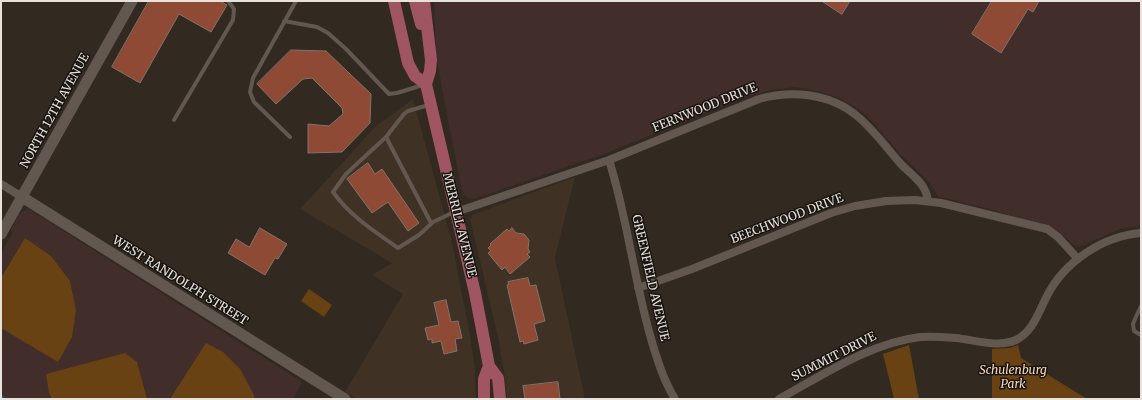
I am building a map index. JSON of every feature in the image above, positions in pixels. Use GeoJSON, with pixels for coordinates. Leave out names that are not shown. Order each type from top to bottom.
{"type":"FeatureCollection","features":[{"type":"Feature","properties":{"kind":"main road"},"geometry":{"type":"LineString","coordinates":[[394,1],[408,63],[415,76],[426,84]]}},
{"type":"Feature","properties":{"kind":"main road"},"geometry":{"type":"LineString","coordinates":[[415,1],[430,60]]}},
{"type":"Feature","properties":{"kind":"main road","name":"MERRILL AVENUE"},"geometry":{"type":"LineString","coordinates":[[424,1],[430,60],[430,71],[426,84],[430,105],[480,314],[489,366],[498,381],[500,399]]}},
{"type":"Feature","properties":{"kind":"main road","name":"MERRILL AVENUE"},"geometry":{"type":"LineString","coordinates":[[484,399],[484,378],[489,366]]}},
{"type":"Feature","properties":{"kind":"street","name":"NORTH 12TH AVENUE"},"geometry":{"type":"LineString","coordinates":[[1,234],[132,1]]}},
{"type":"Feature","properties":{"kind":"street","name":"FERNWOOD DRIVE"},"geometry":{"type":"LineString","coordinates":[[456,212],[609,160],[759,99],[778,94],[794,93],[806,94],[833,101],[856,114],[922,185],[927,193],[928,201]]}},
{"type":"Feature","properties":{"kind":"street","name":"GREENFIELD AVENUE"},"geometry":{"type":"LineString","coordinates":[[609,160],[622,205],[643,309],[658,362],[669,390],[675,399]]}},
{"type":"Feature","properties":{"kind":"street","name":"WEST RANDOLPH STREET"},"geometry":{"type":"LineString","coordinates":[[1,184],[345,399]]}},
{"type":"Feature","properties":{"kind":"street","name":"BEECHWOOD DRIVE"},"geometry":{"type":"LineString","coordinates":[[638,288],[692,269],[831,213],[855,206],[886,200],[915,200],[941,203],[1047,229],[1058,237],[1078,259]]}},
{"type":"Feature","properties":{"kind":"street","name":"SUMMIT DRIVE"},"geometry":{"type":"LineString","coordinates":[[780,399],[849,361],[878,347],[892,343],[909,339],[930,337],[956,338],[992,343],[1016,340],[1026,332],[1036,320],[1055,282],[1078,259],[1102,243],[1125,235],[1141,233]]}},
{"type":"Feature","properties":{"kind":"lane"},"geometry":{"type":"LineString","coordinates":[[174,120],[233,20],[234,9],[228,1]]}},
{"type":"Feature","properties":{"kind":"lane"},"geometry":{"type":"LineString","coordinates":[[290,137],[254,102],[250,92],[253,78],[296,1]]}},
{"type":"Feature","properties":{"kind":"lane"},"geometry":{"type":"LineString","coordinates":[[284,21],[317,27],[328,33],[346,49],[389,94],[398,93],[426,84]]}},
{"type":"Feature","properties":{"kind":"lane"},"geometry":{"type":"LineString","coordinates":[[430,105],[408,111],[404,114],[386,137],[349,171],[333,192],[343,206],[354,216],[398,248],[419,235],[431,223],[456,212]]}},
{"type":"Feature","properties":{"kind":"lane"},"geometry":{"type":"LineString","coordinates":[[386,137],[431,223]]}},
{"type":"Feature","properties":{"kind":"lane"},"geometry":{"type":"LineString","coordinates":[[1141,306],[1133,324],[1134,330],[1141,335]]}},
{"type":"Feature","properties":{"kind":"shaded area"},"geometry":{"type":"Polygon","coordinates":[[[434,1],[1141,1],[1141,226],[1120,229],[1079,247],[1075,246],[1061,233],[1052,229],[993,210],[940,197],[929,182],[899,153],[873,122],[859,109],[839,98],[821,92],[795,87],[771,90],[743,98],[604,154],[477,198],[470,199],[464,195],[461,186],[436,55],[434,1]]]}},
{"type":"Feature","properties":{"kind":"shaded area"},"geometry":{"type":"Polygon","coordinates":[[[413,99],[451,238],[469,329],[475,369],[476,399],[356,399],[345,392],[403,294],[372,275],[392,263],[300,209],[375,127],[413,99]]]}},
{"type":"Feature","properties":{"kind":"shaded area"},"geometry":{"type":"Polygon","coordinates":[[[575,177],[555,258],[585,399],[507,399],[498,337],[470,219],[477,213],[575,177]]]}},
{"type":"Feature","properties":{"kind":"shaded area"},"geometry":{"type":"Polygon","coordinates":[[[28,209],[299,380],[302,383],[293,399],[1,399],[1,253],[12,234],[11,229],[20,213],[28,209]]]}},
{"type":"Feature","properties":{"kind":"green space"},"geometry":{"type":"Polygon","coordinates":[[[25,238],[51,256],[70,281],[76,310],[72,337],[58,362],[1,328],[1,278],[25,238]]]}},
{"type":"Feature","properties":{"kind":"green space"},"geometry":{"type":"Polygon","coordinates":[[[309,289],[332,305],[324,317],[301,301],[309,289]]]}},
{"type":"Feature","properties":{"kind":"green space"},"geometry":{"type":"Polygon","coordinates":[[[206,343],[223,352],[240,369],[254,395],[254,399],[170,399],[206,343]]]}},
{"type":"Feature","properties":{"kind":"green space"},"geometry":{"type":"Polygon","coordinates":[[[909,345],[919,399],[894,399],[883,354],[909,345]]]}},
{"type":"Feature","properties":{"kind":"green space","name":"Schulenburg Park"},"geometry":{"type":"Polygon","coordinates":[[[1018,345],[1021,358],[1087,399],[992,399],[992,349],[1010,348],[1018,345]]]}},
{"type":"Feature","properties":{"kind":"green space"},"geometry":{"type":"Polygon","coordinates":[[[125,353],[137,362],[147,399],[52,399],[49,393],[46,374],[125,353]]]}},
{"type":"Feature","properties":{"kind":"building"},"geometry":{"type":"Polygon","coordinates":[[[149,1],[220,1],[227,5],[211,32],[179,14],[140,83],[112,67],[149,1]]]}},
{"type":"Feature","properties":{"kind":"building"},"geometry":{"type":"Polygon","coordinates":[[[822,1],[850,1],[842,14],[822,1]]]}},
{"type":"Feature","properties":{"kind":"building"},"geometry":{"type":"Polygon","coordinates":[[[992,1],[1039,1],[1033,12],[1028,9],[1001,53],[972,34],[992,1]]]}},
{"type":"Feature","properties":{"kind":"building"},"geometry":{"type":"Polygon","coordinates":[[[291,50],[326,51],[371,94],[370,123],[342,152],[308,153],[308,124],[329,126],[343,114],[342,108],[312,78],[303,79],[276,104],[257,84],[291,50]]]}},
{"type":"Feature","properties":{"kind":"building"},"geometry":{"type":"Polygon","coordinates":[[[368,163],[375,174],[382,169],[419,223],[408,231],[388,202],[372,213],[347,179],[368,163]]]}},
{"type":"Feature","properties":{"kind":"building"},"geometry":{"type":"Polygon","coordinates":[[[260,228],[287,244],[278,259],[275,258],[265,275],[228,253],[236,239],[249,247],[260,228]]]}},
{"type":"Feature","properties":{"kind":"building"},"geometry":{"type":"Polygon","coordinates":[[[512,228],[516,233],[524,234],[529,240],[528,249],[530,252],[527,254],[530,257],[510,274],[505,267],[502,270],[488,253],[491,251],[488,248],[491,245],[490,244],[507,229],[509,231],[512,228]]]}},
{"type":"Feature","properties":{"kind":"building"},"geometry":{"type":"Polygon","coordinates":[[[528,278],[530,286],[536,285],[545,321],[534,324],[538,340],[524,344],[523,341],[520,342],[507,285],[509,284],[508,282],[528,278]]]}},
{"type":"Feature","properties":{"kind":"building"},"geometry":{"type":"Polygon","coordinates":[[[446,300],[451,322],[458,321],[462,338],[455,339],[457,351],[444,354],[441,341],[432,343],[432,339],[428,340],[425,328],[439,325],[434,303],[446,300]]]}},
{"type":"Feature","properties":{"kind":"building"},"geometry":{"type":"Polygon","coordinates":[[[558,382],[560,399],[525,399],[523,386],[558,382]]]}},
{"type":"Feature","properties":{"kind":"waterway"},"geometry":{"type":"LineString","coordinates":[[1,396],[4,399]]}}]}
